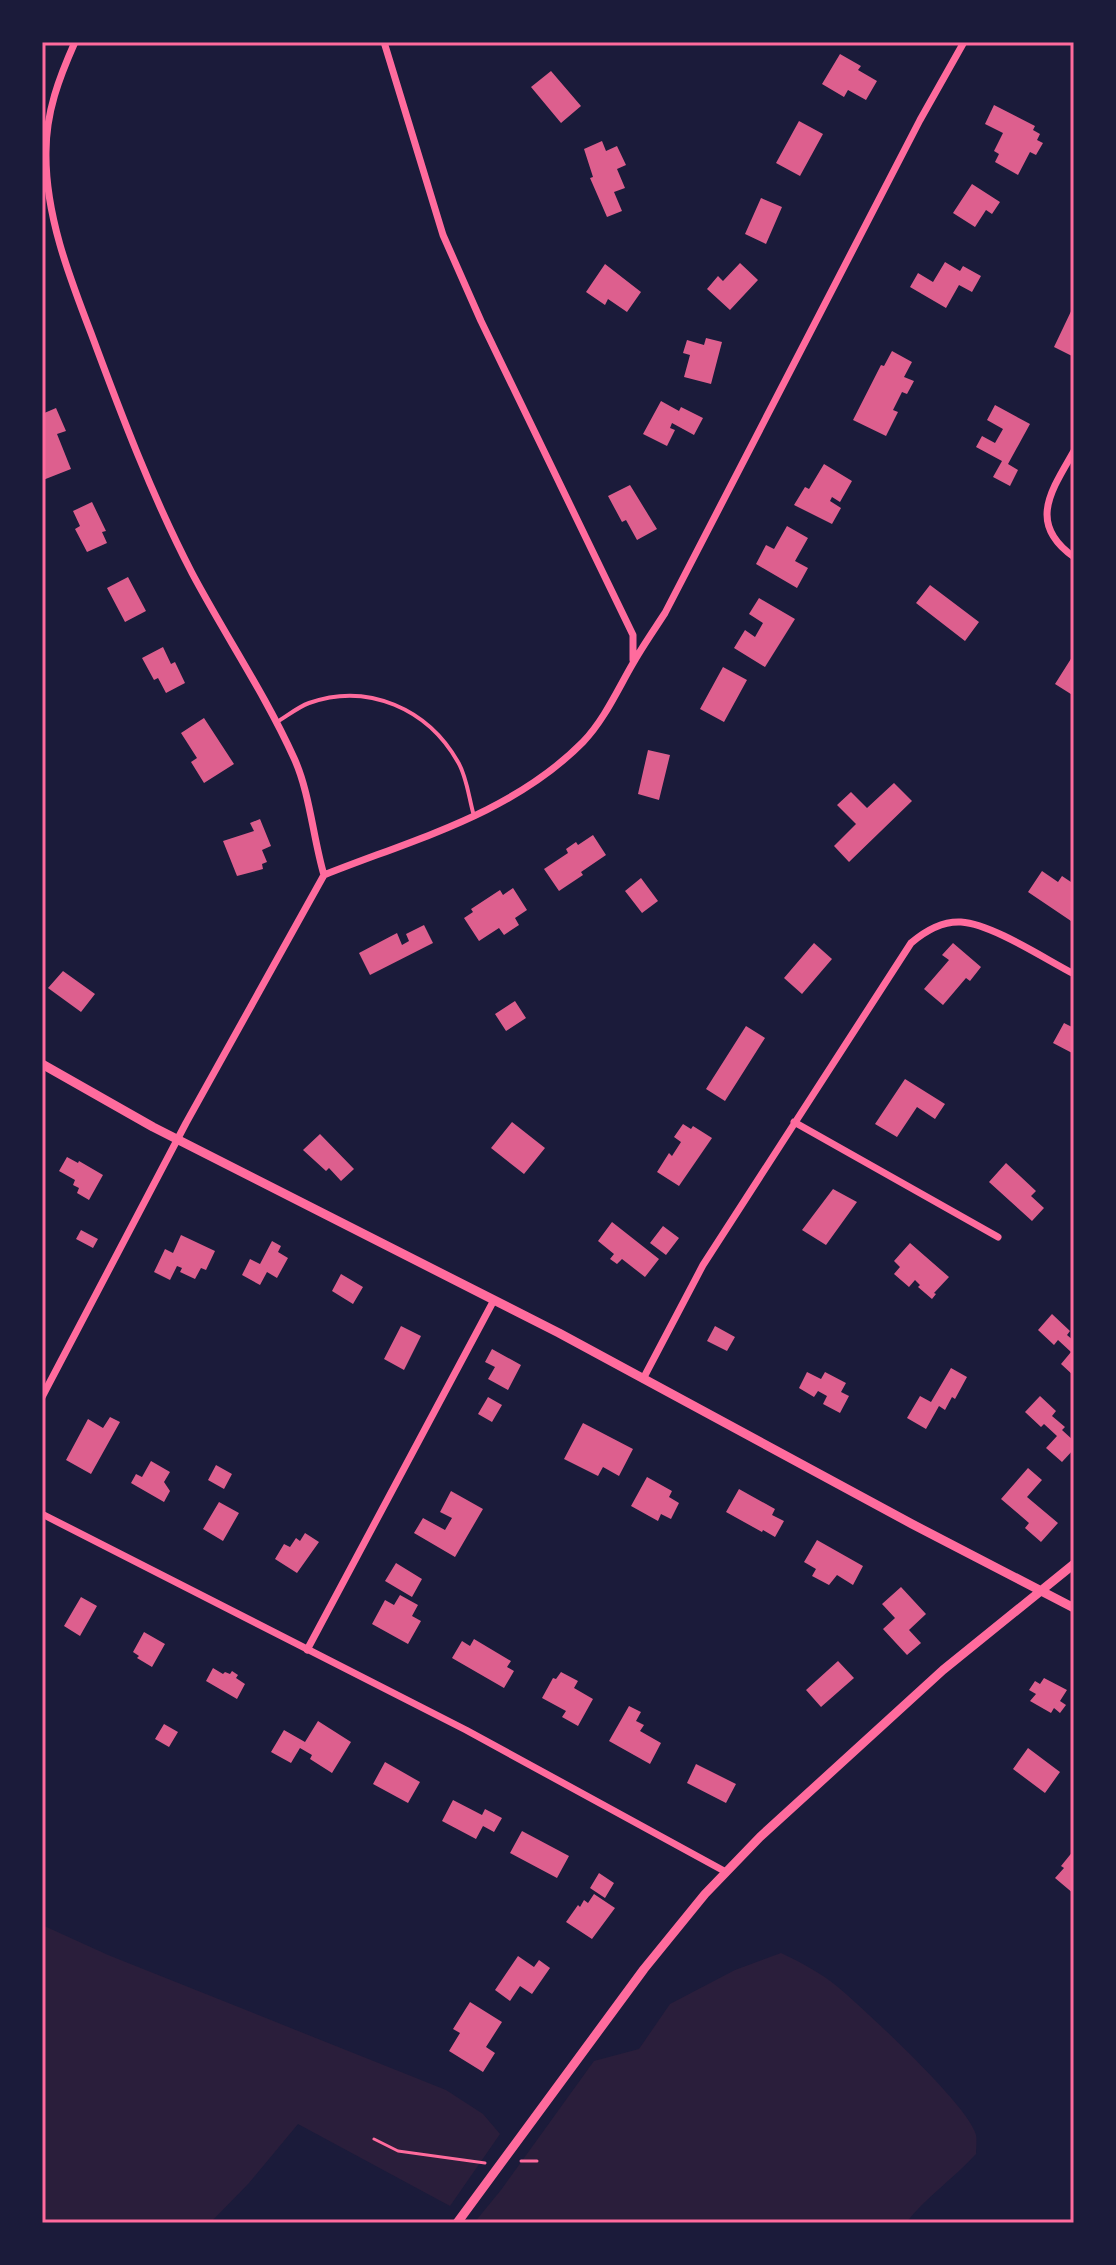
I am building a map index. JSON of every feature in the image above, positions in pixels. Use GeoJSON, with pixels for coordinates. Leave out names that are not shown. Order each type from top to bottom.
{"type":"FeatureCollection","features":[{"type":"Feature","properties":{"kind":"street"},"geometry":{"type":"LineString","coordinates":[[75,42],[58,79],[47,128],[46,177],[56,231],[79,303],[144,470],[192,573],[277,722],[296,762],[324,875]]}},
{"type":"Feature","properties":{"kind":"street"},"geometry":{"type":"LineString","coordinates":[[384,42],[443,235],[481,321],[633,635],[633,662]]}},
{"type":"Feature","properties":{"kind":"street"},"geometry":{"type":"LineString","coordinates":[[42,1397],[177,1139],[324,875],[474,817],[526,787],[582,742],[606,713],[633,662],[665,613],[920,120],[964,42]]}},
{"type":"Feature","properties":{"kind":"street"},"geometry":{"type":"LineString","coordinates":[[1074,451],[1050,494],[1046,515],[1052,536],[1059,546],[1074,557]]}},
{"type":"Feature","properties":{"kind":"street"},"geometry":{"type":"LineString","coordinates":[[643,1379],[703,1265],[911,943],[934,927],[962,922],[975,925],[1074,974]]}},
{"type":"Feature","properties":{"kind":"street"},"geometry":{"type":"LineString","coordinates":[[42,1064],[177,1139],[494,1300],[1074,1608]]}},
{"type":"Feature","properties":{"kind":"street"},"geometry":{"type":"LineString","coordinates":[[794,1122],[998,1237]]}},
{"type":"Feature","properties":{"kind":"street"},"geometry":{"type":"LineString","coordinates":[[307,1650],[494,1300]]}},
{"type":"Feature","properties":{"kind":"street"},"geometry":{"type":"LineString","coordinates":[[42,1514],[466,1730],[726,1872]]}},
{"type":"Feature","properties":{"kind":"street"},"geometry":{"type":"LineString","coordinates":[[457,2223],[644,1969],[705,1894],[760,1837],[963,1652],[1074,1564]]}},
{"type":"Feature","properties":{"kind":"lane"},"geometry":{"type":"LineString","coordinates":[[277,722],[308,704],[343,695],[379,698],[413,712],[440,735],[460,765],[474,817]]}},
{"type":"Feature","properties":{"kind":"path"},"geometry":{"type":"LineString","coordinates":[[374,2139],[398,2151],[465,2161],[537,2161]]}},
{"type":"Feature","properties":{"kind":"shaded area"},"geometry":{"type":"Polygon","coordinates":[[[42,1925],[108,1955],[446,2090],[483,2114],[500,2134],[450,2206],[298,2124],[249,2183],[210,2223],[42,2223],[42,1925]]]}},
{"type":"Feature","properties":{"kind":"shaded area"},"geometry":{"type":"Polygon","coordinates":[[[781,1953],[825,1978],[871,2017],[937,2082],[969,2121],[976,2135],[976,2154],[906,2223],[474,2223],[594,2061],[639,2049],[670,2004],[735,1970],[781,1953]]]}},
{"type":"Feature","properties":{"kind":"building"},"geometry":{"type":"Polygon","coordinates":[[[840,54],[861,66],[858,70],[877,81],[866,100],[848,90],[844,97],[822,84],[840,54]]]}},
{"type":"Feature","properties":{"kind":"building"},"geometry":{"type":"Polygon","coordinates":[[[551,71],[581,106],[561,123],[531,87],[551,71]]]}},
{"type":"Feature","properties":{"kind":"building"},"geometry":{"type":"Polygon","coordinates":[[[994,105],[1035,126],[1033,130],[1040,134],[1037,140],[1043,143],[1036,155],[1030,152],[1018,175],[995,162],[999,154],[994,151],[1003,133],[985,124],[994,105]]]}},
{"type":"Feature","properties":{"kind":"building"},"geometry":{"type":"Polygon","coordinates":[[[799,121],[823,134],[800,176],[776,163],[799,121]]]}},
{"type":"Feature","properties":{"kind":"building"},"geometry":{"type":"Polygon","coordinates":[[[602,141],[606,151],[617,146],[626,165],[617,169],[625,188],[614,192],[622,211],[607,217],[590,178],[593,177],[584,149],[602,141]]]}},
{"type":"Feature","properties":{"kind":"building"},"geometry":{"type":"Polygon","coordinates":[[[972,184],[1000,202],[992,214],[986,210],[975,227],[953,213],[972,184]]]}},
{"type":"Feature","properties":{"kind":"building"},"geometry":{"type":"Polygon","coordinates":[[[761,198],[782,207],[766,244],[745,234],[761,198]]]}},
{"type":"Feature","properties":{"kind":"building"},"geometry":{"type":"Polygon","coordinates":[[[945,262],[960,271],[963,266],[981,276],[972,292],[959,285],[946,308],[910,287],[918,273],[933,282],[945,262]]]}},
{"type":"Feature","properties":{"kind":"building"},"geometry":{"type":"Polygon","coordinates":[[[740,263],[758,280],[730,310],[707,289],[718,276],[723,281],[740,263]]]}},
{"type":"Feature","properties":{"kind":"building"},"geometry":{"type":"Polygon","coordinates":[[[605,264],[641,292],[627,312],[608,299],[605,305],[586,292],[605,264]]]}},
{"type":"Feature","properties":{"kind":"building"},"geometry":{"type":"Polygon","coordinates":[[[1074,305],[1074,352],[1072,356],[1054,347],[1074,305]]]}},
{"type":"Feature","properties":{"kind":"building"},"geometry":{"type":"Polygon","coordinates":[[[706,338],[722,342],[711,384],[684,377],[690,355],[683,353],[687,340],[704,345],[706,338]]]}},
{"type":"Feature","properties":{"kind":"building"},"geometry":{"type":"Polygon","coordinates":[[[892,351],[912,362],[904,377],[914,381],[907,394],[902,392],[893,410],[898,412],[886,436],[853,420],[881,365],[884,366],[892,351]]]}},
{"type":"Feature","properties":{"kind":"building"},"geometry":{"type":"Polygon","coordinates":[[[661,401],[679,411],[681,407],[703,418],[694,435],[672,423],[670,428],[675,430],[667,446],[643,434],[661,401]]]}},
{"type":"Feature","properties":{"kind":"building"},"geometry":{"type":"Polygon","coordinates":[[[995,405],[1030,424],[1008,464],[1018,470],[1010,486],[993,477],[1002,461],[976,447],[982,436],[995,443],[1003,429],[987,420],[995,405]]]}},
{"type":"Feature","properties":{"kind":"building"},"geometry":{"type":"Polygon","coordinates":[[[56,408],[66,431],[57,434],[71,469],[43,480],[42,414],[56,408]]]}},
{"type":"Feature","properties":{"kind":"building"},"geometry":{"type":"Polygon","coordinates":[[[824,464],[852,481],[840,502],[832,497],[830,501],[841,508],[832,524],[794,505],[805,487],[809,489],[824,464]]]}},
{"type":"Feature","properties":{"kind":"building"},"geometry":{"type":"Polygon","coordinates":[[[630,485],[657,529],[637,540],[626,520],[622,522],[608,496],[630,485]]]}},
{"type":"Feature","properties":{"kind":"building"},"geometry":{"type":"Polygon","coordinates":[[[92,502],[106,531],[102,532],[107,543],[87,552],[75,529],[80,526],[73,511],[92,502]]]}},
{"type":"Feature","properties":{"kind":"building"},"geometry":{"type":"Polygon","coordinates":[[[787,526],[808,538],[795,561],[808,568],[797,588],[756,564],[766,545],[774,549],[787,526]]]}},
{"type":"Feature","properties":{"kind":"building"},"geometry":{"type":"Polygon","coordinates":[[[128,577],[146,611],[125,622],[107,588],[128,577]]]}},
{"type":"Feature","properties":{"kind":"building"},"geometry":{"type":"Polygon","coordinates":[[[930,585],[979,622],[965,641],[916,603],[930,585]]]}},
{"type":"Feature","properties":{"kind":"building"},"geometry":{"type":"Polygon","coordinates":[[[759,598],[795,619],[765,667],[734,648],[745,630],[755,637],[763,623],[749,614],[759,598]]]}},
{"type":"Feature","properties":{"kind":"building"},"geometry":{"type":"Polygon","coordinates":[[[163,647],[171,664],[175,662],[185,683],[166,693],[158,678],[154,680],[142,658],[163,647]]]}},
{"type":"Feature","properties":{"kind":"building"},"geometry":{"type":"Polygon","coordinates":[[[1074,654],[1074,696],[1055,684],[1074,654]]]}},
{"type":"Feature","properties":{"kind":"building"},"geometry":{"type":"Polygon","coordinates":[[[723,667],[747,680],[724,722],[700,709],[723,667]]]}},
{"type":"Feature","properties":{"kind":"building"},"geometry":{"type":"Polygon","coordinates":[[[204,718],[234,764],[204,783],[191,762],[197,758],[181,733],[204,718]]]}},
{"type":"Feature","properties":{"kind":"building"},"geometry":{"type":"Polygon","coordinates":[[[648,750],[670,755],[659,800],[638,794],[648,750]]]}},
{"type":"Feature","properties":{"kind":"building"},"geometry":{"type":"Polygon","coordinates":[[[894,783],[912,801],[849,862],[834,846],[856,824],[837,805],[851,792],[867,808],[894,783]]]}},
{"type":"Feature","properties":{"kind":"building"},"geometry":{"type":"Polygon","coordinates":[[[260,819],[271,846],[262,850],[267,862],[262,864],[263,869],[237,876],[223,841],[254,831],[250,823],[260,819]]]}},
{"type":"Feature","properties":{"kind":"building"},"geometry":{"type":"Polygon","coordinates":[[[593,835],[606,855],[559,891],[544,869],[568,853],[566,849],[576,842],[578,845],[593,835]]]}},
{"type":"Feature","properties":{"kind":"building"},"geometry":{"type":"Polygon","coordinates":[[[1042,871],[1058,882],[1062,876],[1074,884],[1074,916],[1071,921],[1028,892],[1042,871]]]}},
{"type":"Feature","properties":{"kind":"building"},"geometry":{"type":"Polygon","coordinates":[[[641,878],[658,901],[642,913],[625,891],[641,878]]]}},
{"type":"Feature","properties":{"kind":"building"},"geometry":{"type":"Polygon","coordinates":[[[513,888],[527,910],[515,918],[519,925],[504,935],[499,928],[479,941],[464,918],[473,912],[471,909],[500,890],[503,895],[513,888]]]}},
{"type":"Feature","properties":{"kind":"building"},"geometry":{"type":"Polygon","coordinates":[[[424,925],[433,943],[370,975],[359,953],[397,933],[402,945],[409,941],[406,934],[424,925]]]}},
{"type":"Feature","properties":{"kind":"building"},"geometry":{"type":"Polygon","coordinates":[[[814,943],[832,959],[802,994],[784,978],[814,943]]]}},
{"type":"Feature","properties":{"kind":"building"},"geometry":{"type":"Polygon","coordinates":[[[953,943],[981,967],[970,981],[966,978],[943,1005],[924,989],[949,960],[942,955],[953,943]]]}},
{"type":"Feature","properties":{"kind":"building"},"geometry":{"type":"Polygon","coordinates":[[[63,971],[95,994],[81,1012],[48,988],[63,971]]]}},
{"type":"Feature","properties":{"kind":"building"},"geometry":{"type":"Polygon","coordinates":[[[515,1001],[526,1018],[506,1031],[495,1014],[515,1001]]]}},
{"type":"Feature","properties":{"kind":"building"},"geometry":{"type":"Polygon","coordinates":[[[1064,1023],[1074,1028],[1074,1054],[1053,1043],[1064,1023]]]}},
{"type":"Feature","properties":{"kind":"building"},"geometry":{"type":"Polygon","coordinates":[[[746,1026],[765,1038],[725,1101],[706,1089],[746,1026]]]}},
{"type":"Feature","properties":{"kind":"building"},"geometry":{"type":"Polygon","coordinates":[[[905,1079],[945,1104],[935,1119],[917,1107],[897,1137],[875,1124],[905,1079]]]}},
{"type":"Feature","properties":{"kind":"building"},"geometry":{"type":"Polygon","coordinates":[[[512,1122],[545,1148],[524,1174],[491,1148],[512,1122]]]}},
{"type":"Feature","properties":{"kind":"building"},"geometry":{"type":"Polygon","coordinates":[[[683,1124],[691,1129],[693,1126],[712,1138],[679,1186],[657,1172],[669,1153],[672,1156],[681,1142],[674,1137],[683,1124]]]}},
{"type":"Feature","properties":{"kind":"building"},"geometry":{"type":"Polygon","coordinates":[[[320,1134],[354,1169],[341,1181],[329,1168],[326,1171],[303,1150],[320,1134]]]}},
{"type":"Feature","properties":{"kind":"building"},"geometry":{"type":"Polygon","coordinates":[[[67,1157],[103,1175],[89,1200],[77,1193],[79,1188],[73,1185],[75,1180],[59,1171],[67,1157]]]}},
{"type":"Feature","properties":{"kind":"building"},"geometry":{"type":"Polygon","coordinates":[[[1006,1163],[1036,1191],[1031,1196],[1044,1208],[1032,1221],[989,1182],[1006,1163]]]}},
{"type":"Feature","properties":{"kind":"building"},"geometry":{"type":"Polygon","coordinates":[[[833,1189],[857,1202],[826,1245],[802,1230],[833,1189]]]}},
{"type":"Feature","properties":{"kind":"building"},"geometry":{"type":"Polygon","coordinates":[[[612,1222],[659,1259],[645,1277],[622,1259],[617,1264],[610,1259],[614,1254],[598,1241],[612,1222]]]}},
{"type":"Feature","properties":{"kind":"building"},"geometry":{"type":"Polygon","coordinates":[[[663,1226],[679,1238],[666,1255],[650,1243],[663,1226]]]}},
{"type":"Feature","properties":{"kind":"building"},"geometry":{"type":"Polygon","coordinates":[[[81,1230],[98,1239],[93,1248],[76,1239],[81,1230]]]}},
{"type":"Feature","properties":{"kind":"building"},"geometry":{"type":"Polygon","coordinates":[[[181,1235],[215,1251],[206,1270],[201,1268],[195,1279],[180,1272],[182,1268],[177,1266],[170,1280],[154,1272],[165,1249],[173,1253],[181,1235]]]}},
{"type":"Feature","properties":{"kind":"building"},"geometry":{"type":"Polygon","coordinates":[[[272,1241],[281,1246],[278,1252],[288,1258],[277,1278],[267,1272],[260,1285],[242,1275],[250,1259],[260,1264],[272,1241]]]}},
{"type":"Feature","properties":{"kind":"building"},"geometry":{"type":"Polygon","coordinates":[[[910,1243],[949,1277],[932,1299],[918,1287],[920,1285],[915,1280],[909,1287],[894,1274],[900,1267],[894,1261],[910,1243]]]}},
{"type":"Feature","properties":{"kind":"building"},"geometry":{"type":"Polygon","coordinates":[[[341,1274],[363,1287],[353,1304],[332,1291],[341,1274]]]}},
{"type":"Feature","properties":{"kind":"building"},"geometry":{"type":"Polygon","coordinates":[[[1052,1314],[1070,1331],[1067,1335],[1074,1341],[1074,1376],[1061,1364],[1071,1352],[1058,1340],[1054,1345],[1038,1330],[1052,1314]]]}},
{"type":"Feature","properties":{"kind":"building"},"geometry":{"type":"Polygon","coordinates":[[[401,1326],[421,1336],[404,1370],[384,1359],[401,1326]]]}},
{"type":"Feature","properties":{"kind":"building"},"geometry":{"type":"Polygon","coordinates":[[[715,1326],[735,1337],[727,1351],[707,1341],[715,1326]]]}},
{"type":"Feature","properties":{"kind":"building"},"geometry":{"type":"Polygon","coordinates":[[[492,1349],[521,1365],[508,1390],[488,1379],[495,1367],[485,1362],[492,1349]]]}},
{"type":"Feature","properties":{"kind":"building"},"geometry":{"type":"Polygon","coordinates":[[[951,1368],[967,1377],[955,1399],[952,1397],[945,1410],[939,1406],[926,1429],[907,1418],[920,1396],[931,1402],[951,1368]]]}},
{"type":"Feature","properties":{"kind":"building"},"geometry":{"type":"Polygon","coordinates":[[[807,1372],[821,1379],[825,1372],[846,1383],[841,1392],[849,1396],[840,1413],[823,1404],[827,1396],[818,1391],[814,1397],[799,1388],[807,1372]]]}},
{"type":"Feature","properties":{"kind":"building"},"geometry":{"type":"Polygon","coordinates":[[[1040,1396],[1056,1411],[1052,1416],[1065,1427],[1062,1430],[1074,1441],[1074,1449],[1062,1462],[1046,1448],[1057,1436],[1025,1412],[1040,1396]]]}},
{"type":"Feature","properties":{"kind":"building"},"geometry":{"type":"Polygon","coordinates":[[[488,1397],[502,1405],[492,1422],[478,1414],[488,1397]]]}},
{"type":"Feature","properties":{"kind":"building"},"geometry":{"type":"Polygon","coordinates":[[[110,1417],[120,1422],[91,1474],[66,1460],[88,1419],[103,1428],[110,1417]]]}},
{"type":"Feature","properties":{"kind":"building"},"geometry":{"type":"Polygon","coordinates":[[[583,1423],[633,1449],[619,1476],[603,1467],[598,1476],[564,1459],[583,1423]]]}},
{"type":"Feature","properties":{"kind":"building"},"geometry":{"type":"Polygon","coordinates":[[[151,1461],[170,1472],[164,1482],[170,1491],[164,1502],[131,1483],[136,1474],[142,1477],[151,1461]]]}},
{"type":"Feature","properties":{"kind":"building"},"geometry":{"type":"Polygon","coordinates":[[[216,1465],[232,1474],[224,1489],[208,1480],[216,1465]]]}},
{"type":"Feature","properties":{"kind":"building"},"geometry":{"type":"Polygon","coordinates":[[[1028,1468],[1042,1480],[1027,1497],[1058,1523],[1041,1542],[1025,1528],[1029,1523],[1001,1499],[1028,1468]]]}},
{"type":"Feature","properties":{"kind":"building"},"geometry":{"type":"Polygon","coordinates":[[[647,1477],[672,1491],[669,1497],[679,1503],[671,1519],[661,1514],[658,1521],[631,1506],[647,1477]]]}},
{"type":"Feature","properties":{"kind":"building"},"geometry":{"type":"Polygon","coordinates":[[[739,1489],[775,1509],[772,1515],[784,1521],[775,1537],[726,1512],[739,1489]]]}},
{"type":"Feature","properties":{"kind":"building"},"geometry":{"type":"Polygon","coordinates":[[[451,1491],[483,1509],[455,1557],[414,1533],[423,1518],[445,1530],[452,1518],[440,1512],[451,1491]]]}},
{"type":"Feature","properties":{"kind":"building"},"geometry":{"type":"Polygon","coordinates":[[[219,1502],[239,1513],[223,1541],[203,1529],[219,1502]]]}},
{"type":"Feature","properties":{"kind":"building"},"geometry":{"type":"Polygon","coordinates":[[[305,1533],[319,1542],[297,1573],[275,1559],[284,1544],[290,1547],[296,1538],[300,1541],[305,1533]]]}},
{"type":"Feature","properties":{"kind":"building"},"geometry":{"type":"Polygon","coordinates":[[[817,1540],[863,1566],[853,1585],[837,1575],[829,1585],[812,1576],[816,1569],[804,1562],[817,1540]]]}},
{"type":"Feature","properties":{"kind":"building"},"geometry":{"type":"Polygon","coordinates":[[[396,1563],[422,1579],[412,1597],[385,1581],[396,1563]]]}},
{"type":"Feature","properties":{"kind":"building"},"geometry":{"type":"Polygon","coordinates":[[[901,1587],[926,1614],[909,1630],[921,1643],[907,1655],[883,1629],[895,1618],[882,1604],[901,1587]]]}},
{"type":"Feature","properties":{"kind":"building"},"geometry":{"type":"Polygon","coordinates":[[[400,1595],[418,1605],[412,1616],[421,1621],[408,1644],[372,1624],[385,1600],[394,1605],[400,1595]]]}},
{"type":"Feature","properties":{"kind":"building"},"geometry":{"type":"Polygon","coordinates":[[[81,1597],[97,1606],[80,1636],[64,1626],[81,1597]]]}},
{"type":"Feature","properties":{"kind":"building"},"geometry":{"type":"Polygon","coordinates":[[[144,1632],[165,1644],[152,1667],[133,1652],[144,1632]]]}},
{"type":"Feature","properties":{"kind":"building"},"geometry":{"type":"Polygon","coordinates":[[[474,1639],[511,1661],[507,1667],[514,1671],[504,1688],[452,1658],[462,1641],[470,1646],[474,1639]]]}},
{"type":"Feature","properties":{"kind":"building"},"geometry":{"type":"Polygon","coordinates":[[[838,1661],[854,1678],[821,1707],[806,1690],[838,1661]]]}},
{"type":"Feature","properties":{"kind":"building"},"geometry":{"type":"Polygon","coordinates":[[[213,1668],[223,1674],[232,1671],[245,1684],[237,1699],[206,1681],[213,1668]]]}},
{"type":"Feature","properties":{"kind":"building"},"geometry":{"type":"Polygon","coordinates":[[[561,1672],[578,1681],[574,1688],[593,1699],[578,1726],[562,1717],[566,1711],[542,1698],[553,1678],[556,1679],[561,1672]]]}},
{"type":"Feature","properties":{"kind":"building"},"geometry":{"type":"Polygon","coordinates":[[[1044,1678],[1067,1690],[1060,1701],[1066,1705],[1060,1713],[1054,1708],[1051,1713],[1030,1701],[1036,1694],[1029,1690],[1035,1681],[1040,1684],[1044,1678]]]}},
{"type":"Feature","properties":{"kind":"building"},"geometry":{"type":"Polygon","coordinates":[[[629,1706],[641,1712],[636,1721],[644,1725],[640,1731],[661,1743],[650,1764],[609,1741],[629,1706]]]}},
{"type":"Feature","properties":{"kind":"building"},"geometry":{"type":"Polygon","coordinates":[[[318,1721],[351,1742],[332,1773],[310,1759],[312,1755],[300,1748],[291,1763],[271,1752],[284,1730],[305,1742],[318,1721]]]}},
{"type":"Feature","properties":{"kind":"building"},"geometry":{"type":"Polygon","coordinates":[[[164,1724],[178,1732],[169,1747],[155,1739],[164,1724]]]}},
{"type":"Feature","properties":{"kind":"building"},"geometry":{"type":"Polygon","coordinates":[[[1028,1748],[1060,1772],[1045,1793],[1013,1769],[1028,1748]]]}},
{"type":"Feature","properties":{"kind":"building"},"geometry":{"type":"Polygon","coordinates":[[[385,1762],[420,1782],[408,1803],[373,1784],[385,1762]]]}},
{"type":"Feature","properties":{"kind":"building"},"geometry":{"type":"Polygon","coordinates":[[[696,1764],[736,1784],[726,1803],[687,1783],[696,1764]]]}},
{"type":"Feature","properties":{"kind":"building"},"geometry":{"type":"Polygon","coordinates":[[[453,1800],[482,1815],[485,1809],[502,1818],[494,1832],[483,1826],[476,1839],[442,1821],[453,1800]]]}},
{"type":"Feature","properties":{"kind":"building"},"geometry":{"type":"Polygon","coordinates":[[[522,1831],[569,1856],[557,1878],[510,1853],[522,1831]]]}},
{"type":"Feature","properties":{"kind":"building"},"geometry":{"type":"Polygon","coordinates":[[[1074,1850],[1074,1894],[1055,1878],[1074,1850]]]}},
{"type":"Feature","properties":{"kind":"building"},"geometry":{"type":"Polygon","coordinates":[[[599,1873],[614,1883],[605,1898],[590,1888],[599,1873]]]}},
{"type":"Feature","properties":{"kind":"building"},"geometry":{"type":"Polygon","coordinates":[[[594,1894],[615,1908],[592,1939],[566,1922],[578,1905],[580,1907],[584,1900],[588,1903],[594,1894]]]}},
{"type":"Feature","properties":{"kind":"building"},"geometry":{"type":"Polygon","coordinates":[[[518,1956],[534,1967],[539,1960],[550,1968],[532,1994],[520,1986],[510,2001],[495,1990],[518,1956]]]}},
{"type":"Feature","properties":{"kind":"building"},"geometry":{"type":"Polygon","coordinates":[[[470,2002],[502,2022],[486,2047],[495,2053],[483,2072],[449,2051],[460,2033],[453,2029],[470,2002]]]}}]}
